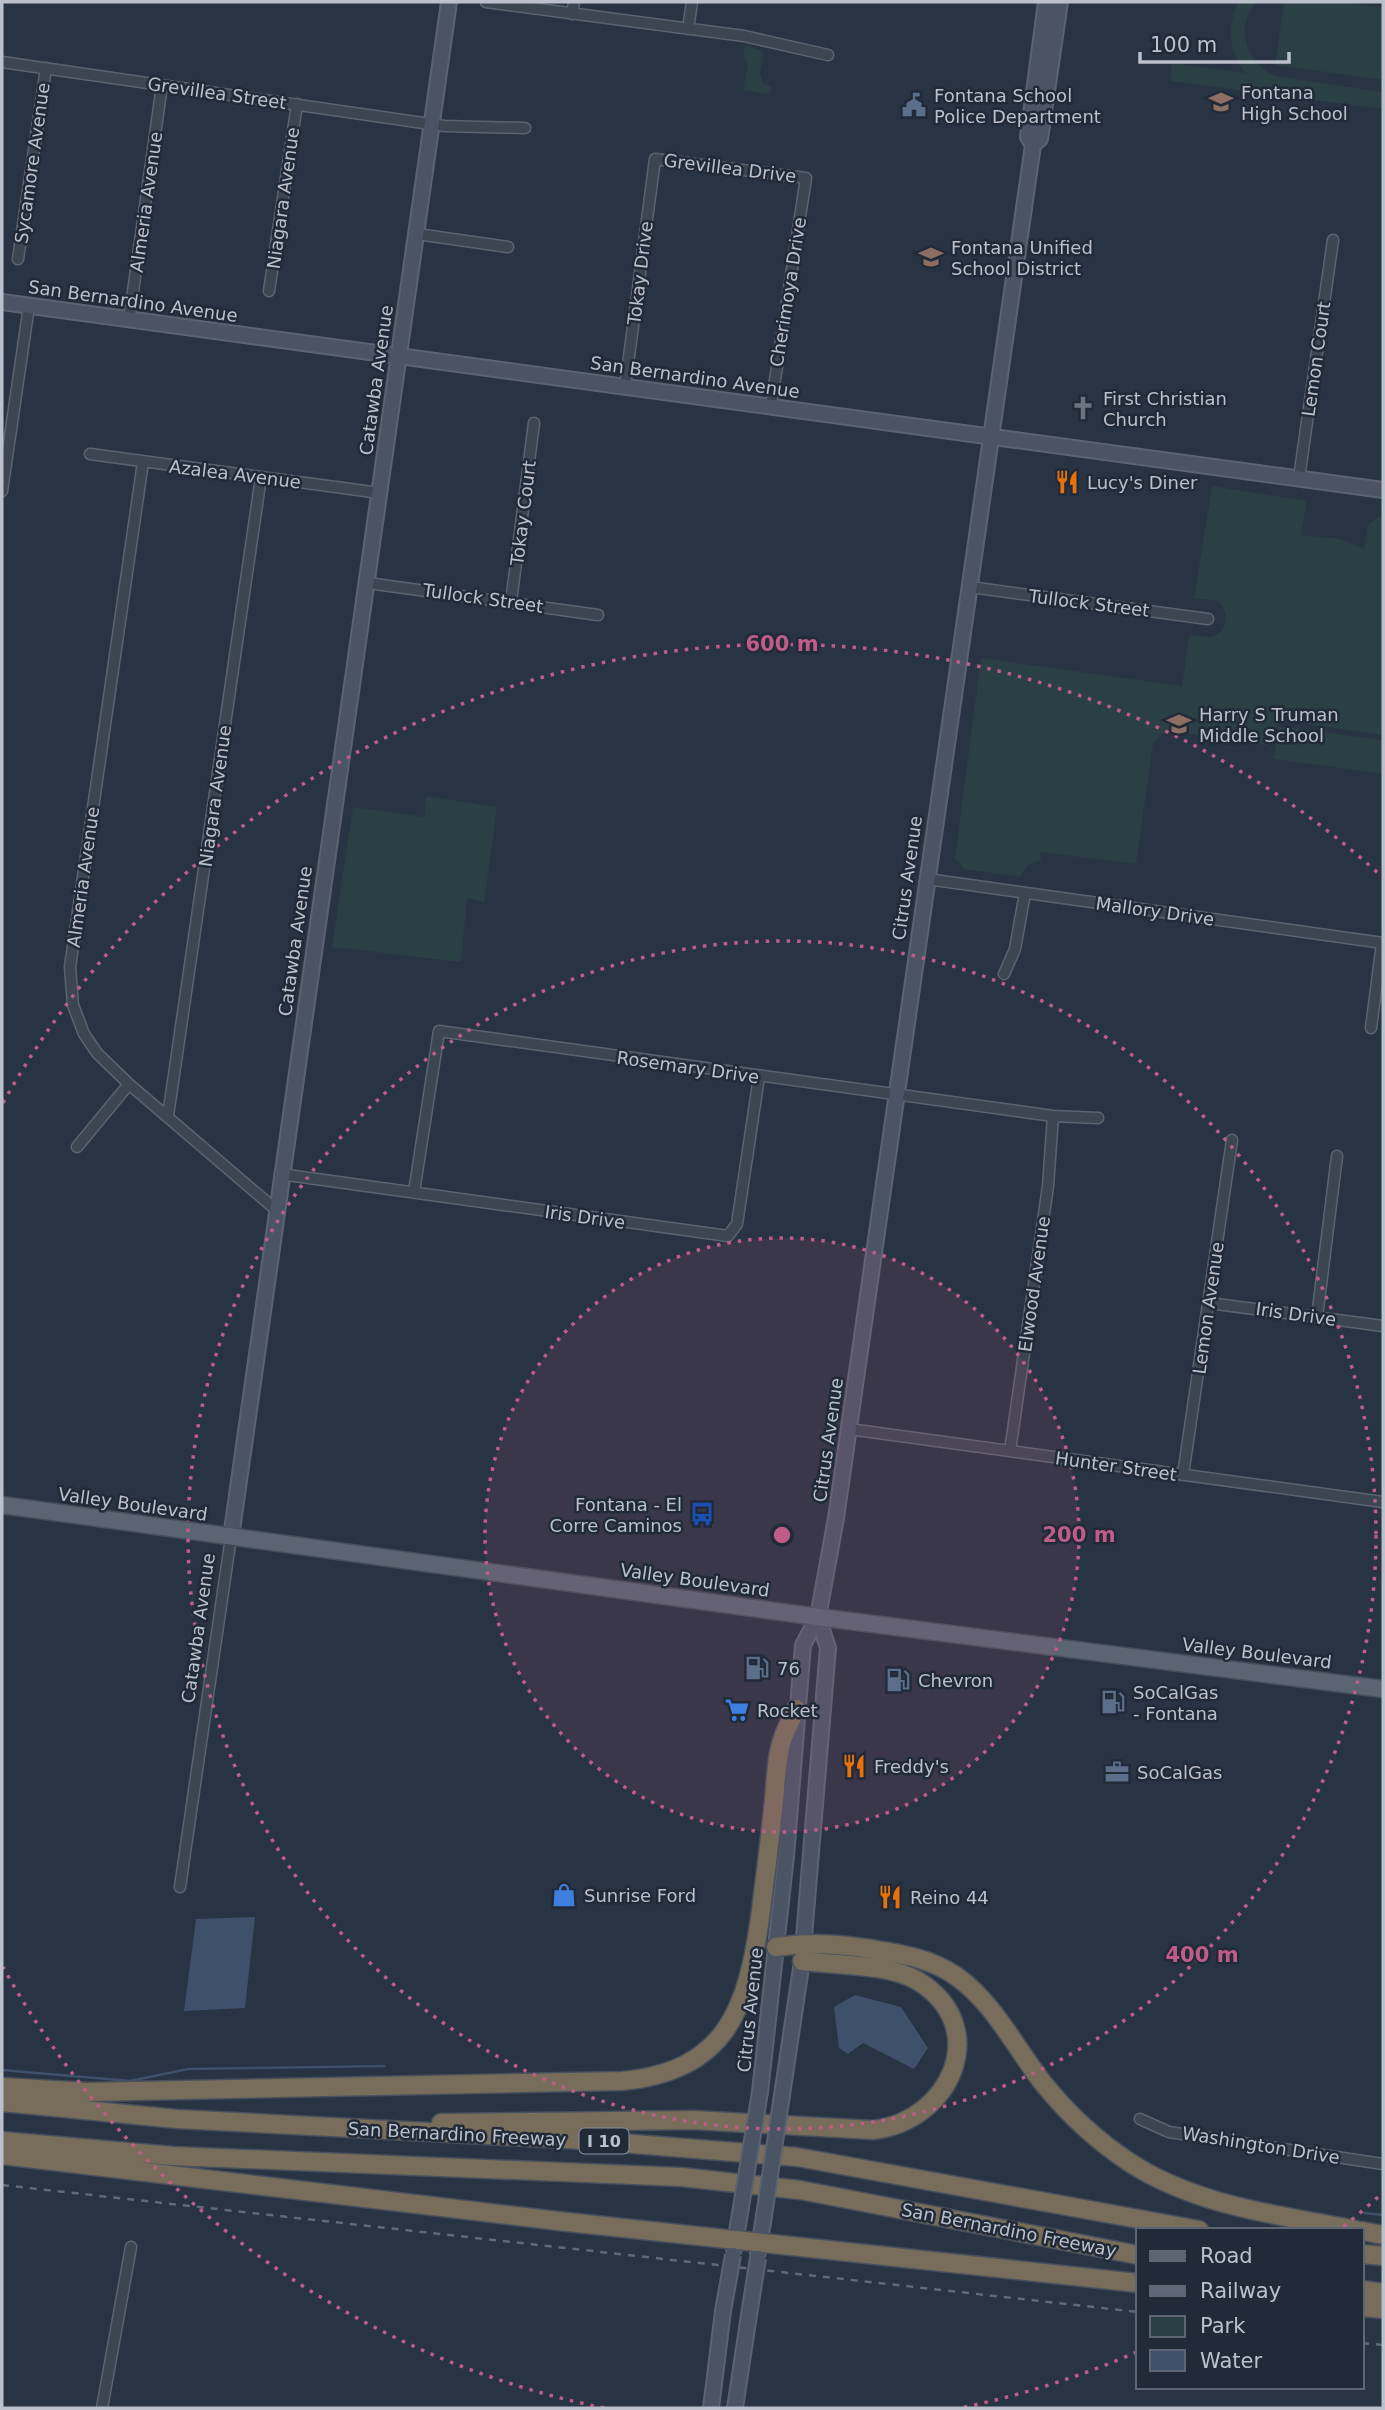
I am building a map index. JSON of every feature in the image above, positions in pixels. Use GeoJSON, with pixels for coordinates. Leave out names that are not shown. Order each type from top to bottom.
{"type":"FeatureCollection","features":[{"type":"Feature","properties":{"kind":"highway"},"geometry":{"type":"LineString","coordinates":[[2,2087],[88,2092],[621,2081],[674,2070],[703,2053],[719,2038],[733,2020],[745,1995],[760,1917],[782,1740],[796,1709]]}},
{"type":"Feature","properties":{"kind":"highway"},"geometry":{"type":"LineString","coordinates":[[803,1952],[834,1943],[913,1956],[956,1976],[988,2007],[1067,2111],[1108,2147],[1154,2176],[1213,2200],[1346,2228]]}},
{"type":"Feature","properties":{"kind":"highway"},"geometry":{"type":"LineString","coordinates":[[341,2128],[506,2119],[694,2120],[873,2130],[899,2124],[926,2110],[948,2083],[956,2057],[954,2030],[939,2000],[918,1981],[901,1974],[776,1947]]}},
{"type":"Feature","properties":{"kind":"highway","name":"San Bernardino Freeway"},"geometry":{"type":"LineString","coordinates":[[2,2102],[177,2119],[584,2140],[797,2157],[1188,2228]]}},
{"type":"Feature","properties":{"kind":"highway","name":"San Bernardino Freeway"},"geometry":{"type":"LineString","coordinates":[[2,2141],[173,2156],[681,2177],[800,2190],[1136,2255]]}},
{"type":"Feature","properties":{"kind":"highway"},"geometry":{"type":"LineString","coordinates":[[2,2154],[567,2222],[759,2249],[1136,2283]]}},
{"type":"Feature","properties":{"kind":"highway"},"geometry":{"type":"LineString","coordinates":[[1364,2231],[1383,2235]]}},
{"type":"Feature","properties":{"kind":"highway"},"geometry":{"type":"LineString","coordinates":[[1364,2254],[1383,2256]]}},
{"type":"Feature","properties":{"kind":"highway"},"geometry":{"type":"LineString","coordinates":[[1364,2290],[1383,2293]]}},
{"type":"Feature","properties":{"kind":"highway"},"geometry":{"type":"LineString","coordinates":[[1364,2307],[1383,2309]]}},
{"type":"Feature","properties":{"kind":"main road","name":"Catawba Avenue"},"geometry":{"type":"LineString","coordinates":[[231,1537],[275,1209],[368,583],[449,2]]}},
{"type":"Feature","properties":{"kind":"main road","name":"Citrus Avenue"},"geometry":{"type":"LineString","coordinates":[[711,2408],[723,2311],[760,2092],[803,1644],[818,1616],[849,1429],[1033,145],[1028,137],[1046,2]]}},
{"type":"Feature","properties":{"kind":"main road","name":"Citrus Avenue"},"geometry":{"type":"LineString","coordinates":[[1033,145],[1040,139],[1060,2]]}},
{"type":"Feature","properties":{"kind":"main road","name":"San Bernardino Avenue"},"geometry":{"type":"LineString","coordinates":[[2,302],[1383,490]]}},
{"type":"Feature","properties":{"kind":"main road","name":"Valley Boulevard"},"geometry":{"type":"LineString","coordinates":[[2,1505],[818,1616],[1383,1689]]}},
{"type":"Feature","properties":{"kind":"main road","name":"Citrus Avenue"},"geometry":{"type":"LineString","coordinates":[[735,2408],[803,1952],[828,1647],[818,1616]]}},
{"type":"Feature","properties":{"kind":"street"},"geometry":{"type":"LineString","coordinates":[[486,2],[744,36],[828,55]]}},
{"type":"Feature","properties":{"kind":"street"},"geometry":{"type":"LineString","coordinates":[[572,14],[574,2]]}},
{"type":"Feature","properties":{"kind":"street"},"geometry":{"type":"LineString","coordinates":[[688,29],[692,2]]}},
{"type":"Feature","properties":{"kind":"street","name":"Grevillea Street"},"geometry":{"type":"LineString","coordinates":[[2,62],[432,124],[526,128]]}},
{"type":"Feature","properties":{"kind":"street","name":"Sycamore Avenue"},"geometry":{"type":"LineString","coordinates":[[18,259],[46,68]]}},
{"type":"Feature","properties":{"kind":"street","name":"Almeria Avenue"},"geometry":{"type":"LineString","coordinates":[[129,320],[162,85]]}},
{"type":"Feature","properties":{"kind":"street","name":"Niagara Avenue"},"geometry":{"type":"LineString","coordinates":[[269,291],[297,104]]}},
{"type":"Feature","properties":{"kind":"street","name":"Grevillea Drive"},"geometry":{"type":"LineString","coordinates":[[655,159],[806,177]]}},
{"type":"Feature","properties":{"kind":"street","name":"Tokay Drive"},"geometry":{"type":"LineString","coordinates":[[625,387],[655,159]]}},
{"type":"Feature","properties":{"kind":"street","name":"Cherimoya Drive"},"geometry":{"type":"LineString","coordinates":[[771,406],[806,177]]}},
{"type":"Feature","properties":{"kind":"street"},"geometry":{"type":"LineString","coordinates":[[417,234],[508,247]]}},
{"type":"Feature","properties":{"kind":"street","name":"Lemon Court"},"geometry":{"type":"LineString","coordinates":[[1298,478],[1333,240]]}},
{"type":"Feature","properties":{"kind":"street"},"geometry":{"type":"LineString","coordinates":[[2,491],[29,306]]}},
{"type":"Feature","properties":{"kind":"street","name":"Tokay Court"},"geometry":{"type":"LineString","coordinates":[[511,602],[534,423]]}},
{"type":"Feature","properties":{"kind":"street","name":"Azalea Avenue"},"geometry":{"type":"LineString","coordinates":[[90,454],[380,493]]}},
{"type":"Feature","properties":{"kind":"street","name":"Almeria Avenue"},"geometry":{"type":"LineString","coordinates":[[144,461],[70,967],[71,997],[84,1034],[97,1053],[129,1084],[275,1209]]}},
{"type":"Feature","properties":{"kind":"street","name":"Niagara Avenue"},"geometry":{"type":"LineString","coordinates":[[168,1116],[261,477]]}},
{"type":"Feature","properties":{"kind":"street","name":"Tullock Street"},"geometry":{"type":"LineString","coordinates":[[368,583],[598,615]]}},
{"type":"Feature","properties":{"kind":"street","name":"Tullock Street"},"geometry":{"type":"LineString","coordinates":[[970,587],[1209,619]]}},
{"type":"Feature","properties":{"kind":"street","name":"Mallory Drive"},"geometry":{"type":"LineString","coordinates":[[927,879],[1383,943]]}},
{"type":"Feature","properties":{"kind":"street"},"geometry":{"type":"LineString","coordinates":[[1004,974],[1016,949],[1025,893]]}},
{"type":"Feature","properties":{"kind":"street"},"geometry":{"type":"LineString","coordinates":[[1371,1028],[1383,943]]}},
{"type":"Feature","properties":{"kind":"street","name":"Rosemary Drive"},"geometry":{"type":"LineString","coordinates":[[414,1192],[439,1031],[1053,1116],[1098,1118]]}},
{"type":"Feature","properties":{"kind":"street","name":"Iris Drive"},"geometry":{"type":"LineString","coordinates":[[280,1174],[728,1236],[737,1224],[759,1077]]}},
{"type":"Feature","properties":{"kind":"street"},"geometry":{"type":"LineString","coordinates":[[77,1147],[129,1084]]}},
{"type":"Feature","properties":{"kind":"street","name":"Elwood Avenue"},"geometry":{"type":"LineString","coordinates":[[1010,1451],[1048,1186],[1053,1116]]}},
{"type":"Feature","properties":{"kind":"street","name":"Lemon Avenue"},"geometry":{"type":"LineString","coordinates":[[1183,1475],[1233,1140]]}},
{"type":"Feature","properties":{"kind":"street"},"geometry":{"type":"LineString","coordinates":[[1317,1317],[1337,1156]]}},
{"type":"Feature","properties":{"kind":"street","name":"Iris Drive"},"geometry":{"type":"LineString","coordinates":[[1209,1303],[1383,1326]]}},
{"type":"Feature","properties":{"kind":"street","name":"Hunter Street"},"geometry":{"type":"LineString","coordinates":[[849,1429],[1383,1502]]}},
{"type":"Feature","properties":{"kind":"street","name":"Catawba Avenue"},"geometry":{"type":"LineString","coordinates":[[180,1887],[231,1537]]}},
{"type":"Feature","properties":{"kind":"street","name":"Washington Drive"},"geometry":{"type":"LineString","coordinates":[[1140,2119],[1169,2132],[1383,2164]]}},
{"type":"Feature","properties":{"kind":"street"},"geometry":{"type":"LineString","coordinates":[[102,2408],[131,2247]]}},
{"type":"Feature","properties":{"kind":"green space"},"geometry":{"type":"Polygon","coordinates":[[[1238,2],[1256,2],[1246,23],[1246,44],[1265,70],[1275,76],[1383,92],[1383,109],[1170,81],[1172,63],[1245,73],[1235,56],[1231,39],[1232,22],[1238,2]]]}},
{"type":"Feature","properties":{"kind":"green space"},"geometry":{"type":"Polygon","coordinates":[[[1284,2],[1341,2],[1383,8],[1383,80],[1275,65],[1284,2]]]}},
{"type":"Feature","properties":{"kind":"green space"},"geometry":{"type":"Polygon","coordinates":[[[745,45],[764,52],[760,73],[763,83],[771,87],[770,95],[743,90],[748,64],[743,57],[745,45]]]}},
{"type":"Feature","properties":{"kind":"green space","name":"Harry S Truman Middle School"},"geometry":{"type":"Polygon","coordinates":[[[1212,486],[1307,501],[1301,535],[1341,539],[1364,549],[1368,525],[1383,514],[1383,735],[1278,720],[1274,741],[1268,745],[1170,731],[1160,735],[1153,744],[1136,864],[1040,852],[1041,861],[1028,866],[1021,877],[964,869],[955,858],[981,658],[1182,686],[1189,635],[1212,637],[1222,630],[1226,621],[1225,611],[1219,601],[1194,598],[1212,486]]]}},
{"type":"Feature","properties":{"kind":"green space"},"geometry":{"type":"Polygon","coordinates":[[[1278,726],[1383,740],[1383,774],[1274,759],[1278,726]]]}},
{"type":"Feature","properties":{"kind":"green space"},"geometry":{"type":"Polygon","coordinates":[[[426,796],[497,807],[484,902],[467,898],[461,962],[332,947],[353,807],[424,817],[426,796]]]}},
{"type":"Feature","properties":{"kind":"water"},"geometry":{"type":"Polygon","coordinates":[[[255,1917],[245,2008],[184,2011],[196,1919],[255,1917]]]}},
{"type":"Feature","properties":{"kind":"water"},"geometry":{"type":"Polygon","coordinates":[[[855,1995],[901,2007],[928,2048],[914,2069],[863,2043],[848,2054],[839,2048],[834,2007],[855,1995]]]}},
{"type":"Feature","properties":{"kind":"waterway"},"geometry":{"type":"LineString","coordinates":[[2,2070],[130,2081],[188,2069],[384,2066]]}},
{"type":"Feature","properties":{"kind":"waterway"},"geometry":{"type":"LineString","coordinates":[[1364,2213],[1383,2215]]}},
{"type":"Feature","properties":{"kind":"railway"},"geometry":{"type":"LineString","coordinates":[[2,2185],[1136,2312]]}},
{"type":"Feature","properties":{"kind":"railway"},"geometry":{"type":"LineString","coordinates":[[1364,2343],[1383,2345]]}},
{"type":"Feature","properties":{"kind":"place","name":"Fontana High School"},"geometry":{"type":"Point","coordinates":[1221,102]}},
{"type":"Feature","properties":{"kind":"place","name":"Fontana School Police Department"},"geometry":{"type":"Point","coordinates":[914,105]}},
{"type":"Feature","properties":{"kind":"place","name":"Fontana Unified School District"},"geometry":{"type":"Point","coordinates":[931,257]}},
{"type":"Feature","properties":{"kind":"place","name":"First Christian Church"},"geometry":{"type":"Point","coordinates":[1083,408]}},
{"type":"Feature","properties":{"kind":"place","name":"Lucy's Diner"},"geometry":{"type":"Point","coordinates":[1067,482]}},
{"type":"Feature","properties":{"kind":"place","name":"Harry S Truman Middle School"},"geometry":{"type":"Point","coordinates":[1179,724]}},
{"type":"Feature","properties":{"kind":"place","name":"Fontana - El Corre Caminos"},"geometry":{"type":"Point","coordinates":[702,1514]}},
{"type":"Feature","properties":{"kind":"place","name":"76"},"geometry":{"type":"Point","coordinates":[757,1668]}},
{"type":"Feature","properties":{"kind":"place","name":"Chevron"},"geometry":{"type":"Point","coordinates":[898,1680]}},
{"type":"Feature","properties":{"kind":"place","name":"SoCalGas - Fontana"},"geometry":{"type":"Point","coordinates":[1113,1702]}},
{"type":"Feature","properties":{"kind":"place","name":"Rocket"},"geometry":{"type":"Point","coordinates":[737,1710]}},
{"type":"Feature","properties":{"kind":"place","name":"Freddy's"},"geometry":{"type":"Point","coordinates":[854,1766]}},
{"type":"Feature","properties":{"kind":"place","name":"SoCalGas"},"geometry":{"type":"Point","coordinates":[1117,1772]}},
{"type":"Feature","properties":{"kind":"place","name":"Sunrise Ford"},"geometry":{"type":"Point","coordinates":[564,1895]}},
{"type":"Feature","properties":{"kind":"place","name":"Reino 44"},"geometry":{"type":"Point","coordinates":[890,1897]}}]}
